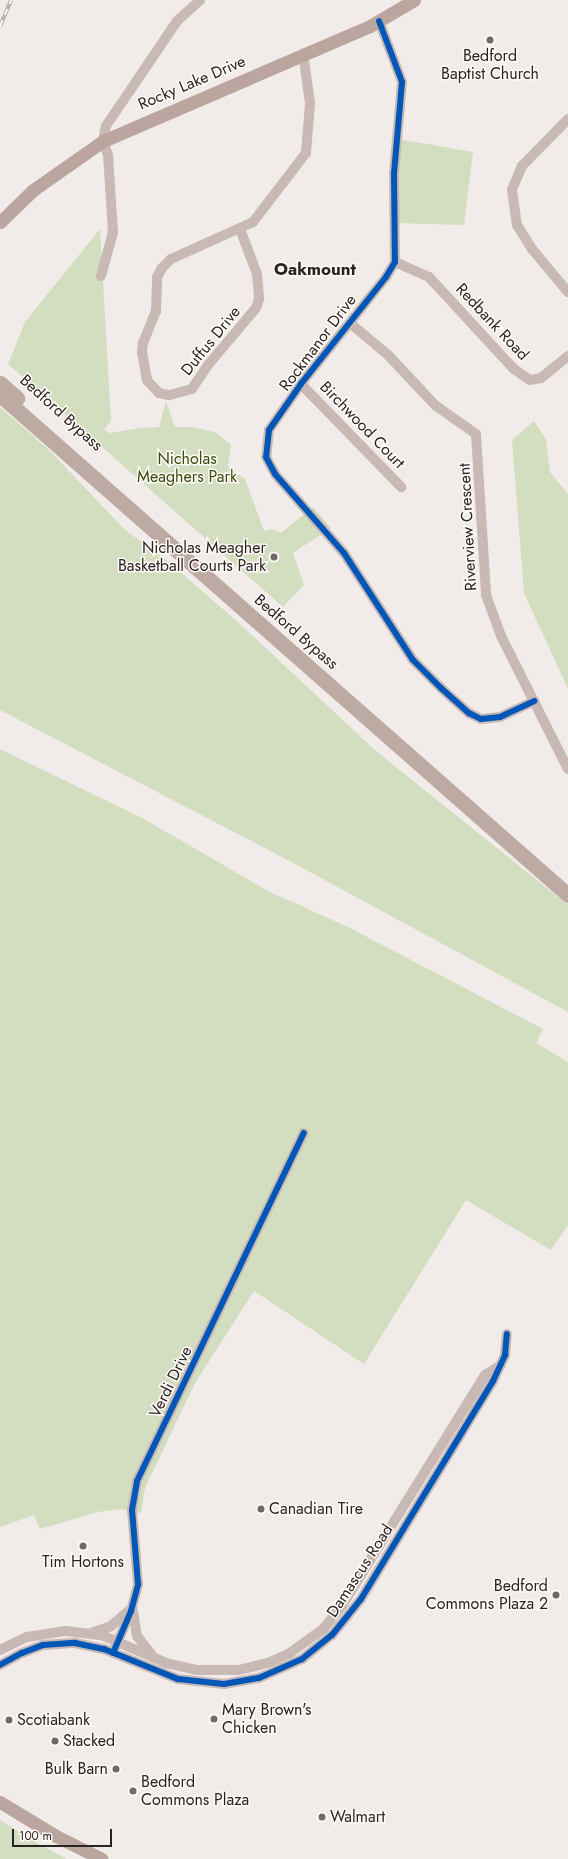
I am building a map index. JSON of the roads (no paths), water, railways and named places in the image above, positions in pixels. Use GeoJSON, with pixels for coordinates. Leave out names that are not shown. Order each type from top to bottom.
{"type":"FeatureCollection","features":[{"type":"Feature","properties":{"kind":"highway","name":"Bedford Bypass"},"geometry":{"type":"LineString","coordinates":[[0,383],[408,745],[568,882]]}},
{"type":"Feature","properties":{"kind":"highway","name":"Bedford Bypass"},"geometry":{"type":"LineString","coordinates":[[0,395],[568,895]]}},
{"type":"Feature","properties":{"kind":"main road","name":"Rocky Lake Drive"},"geometry":{"type":"LineString","coordinates":[[0,222],[39,185],[103,141],[302,53],[379,21],[406,2]]}},
{"type":"Feature","properties":{"kind":"main road"},"geometry":{"type":"LineString","coordinates":[[0,1792],[32,1822]]}},
{"type":"Feature","properties":{"kind":"main road"},"geometry":{"type":"LineString","coordinates":[[0,1802],[32,1822],[102,1859]]}},
{"type":"Feature","properties":{"kind":"street"},"geometry":{"type":"LineString","coordinates":[[101,276],[113,232],[108,155],[103,141],[106,126],[177,21],[200,0]]}},
{"type":"Feature","properties":{"kind":"street"},"geometry":{"type":"LineString","coordinates":[[379,21],[402,82],[394,173],[395,262]]}},
{"type":"Feature","properties":{"kind":"street","name":"Duffus Drive"},"geometry":{"type":"LineString","coordinates":[[240,229],[258,274],[259,299],[256,308],[208,365],[192,389],[168,396],[159,392],[147,380],[142,352],[143,343],[156,311],[157,278],[162,268],[171,259],[253,222],[260,215],[306,153],[310,103],[302,53]]}},
{"type":"Feature","properties":{"kind":"street"},"geometry":{"type":"LineString","coordinates":[[568,119],[522,166],[512,190],[517,225],[532,249],[568,292]]}},
{"type":"Feature","properties":{"kind":"street","name":"Rockmanor Drive"},"geometry":{"type":"LineString","coordinates":[[395,262],[386,277],[300,384],[269,430],[266,457],[275,474],[321,524],[344,553],[413,660],[469,713],[482,719],[490,719],[535,701]]}},
{"type":"Feature","properties":{"kind":"street","name":"Redbank Road"},"geometry":{"type":"LineString","coordinates":[[395,262],[429,277],[514,369],[530,380],[540,378],[568,356]]}},
{"type":"Feature","properties":{"kind":"street","name":"Riverview Crescent"},"geometry":{"type":"LineString","coordinates":[[350,323],[389,356],[435,405],[476,434],[480,472],[486,595],[501,636],[568,769]]}},
{"type":"Feature","properties":{"kind":"street","name":"Birchwood Court"},"geometry":{"type":"LineString","coordinates":[[300,384],[401,487]]}},
{"type":"Feature","properties":{"kind":"street","name":"Verdi Drive"},"geometry":{"type":"LineString","coordinates":[[113,1653],[133,1603],[138,1572],[132,1499],[137,1481],[304,1133]]}},
{"type":"Feature","properties":{"kind":"street","name":"Damascus Road"},"geometry":{"type":"LineString","coordinates":[[0,1665],[28,1651],[54,1643],[85,1644],[113,1653],[167,1676],[212,1684],[258,1678],[291,1665],[312,1653],[336,1632],[358,1603],[501,1365],[507,1334]]}},
{"type":"Feature","properties":{"kind":"street","name":"Damascus Road"},"geometry":{"type":"LineString","coordinates":[[0,1650],[27,1638],[46,1633],[90,1633],[118,1642],[168,1664],[207,1671],[250,1668],[290,1653],[322,1629],[352,1591],[481,1381],[485,1375],[501,1365]]}},
{"type":"Feature","properties":{"kind":"street"},"geometry":{"type":"LineString","coordinates":[[90,1633],[114,1625],[133,1603]]}},
{"type":"Feature","properties":{"kind":"street","name":"Damascus Road"},"geometry":{"type":"LineString","coordinates":[[133,1603],[134,1623],[140,1641],[148,1652],[168,1664]]}},
{"type":"Feature","properties":{"kind":"railway"},"geometry":{"type":"LineString","coordinates":[[0,26],[11,0]]}},
{"type":"Feature","properties":{"kind":"place","name":"Bedford Baptist Church"},"geometry":{"type":"Point","coordinates":[490,40]}},
{"type":"Feature","properties":{"kind":"place","name":"Nicholas Meagher Basketball Courts Park"},"geometry":{"type":"Point","coordinates":[274,557]}},
{"type":"Feature","properties":{"kind":"place","name":"Canadian Tire"},"geometry":{"type":"Point","coordinates":[261,1509]}},
{"type":"Feature","properties":{"kind":"place","name":"Tim Hortons"},"geometry":{"type":"Point","coordinates":[83,1546]}},
{"type":"Feature","properties":{"kind":"place","name":"Bedford Commons Plaza 2"},"geometry":{"type":"Point","coordinates":[556,1595]}},
{"type":"Feature","properties":{"kind":"place","name":"Mary Brown's Chicken"},"geometry":{"type":"Point","coordinates":[214,1719]}},
{"type":"Feature","properties":{"kind":"place","name":"Scotiabank"},"geometry":{"type":"Point","coordinates":[9,1720]}},
{"type":"Feature","properties":{"kind":"place","name":"Stacked"},"geometry":{"type":"Point","coordinates":[55,1741]}},
{"type":"Feature","properties":{"kind":"place","name":"Bulk Barn"},"geometry":{"type":"Point","coordinates":[116,1769]}},
{"type":"Feature","properties":{"kind":"place","name":"Bedford Commons Plaza"},"geometry":{"type":"Point","coordinates":[133,1791]}},
{"type":"Feature","properties":{"kind":"place","name":"Walmart"},"geometry":{"type":"Point","coordinates":[322,1817]}},
{"type":"Feature","properties":{"kind":"district","name":"Oakmount"},"geometry":{"type":"Point","coordinates":[315,270]}},
{"type":"Feature","properties":{"kind":"park label","name":"Nicholas Meaghers Park"},"geometry":{"type":"Point","coordinates":[187,468]}}]}
